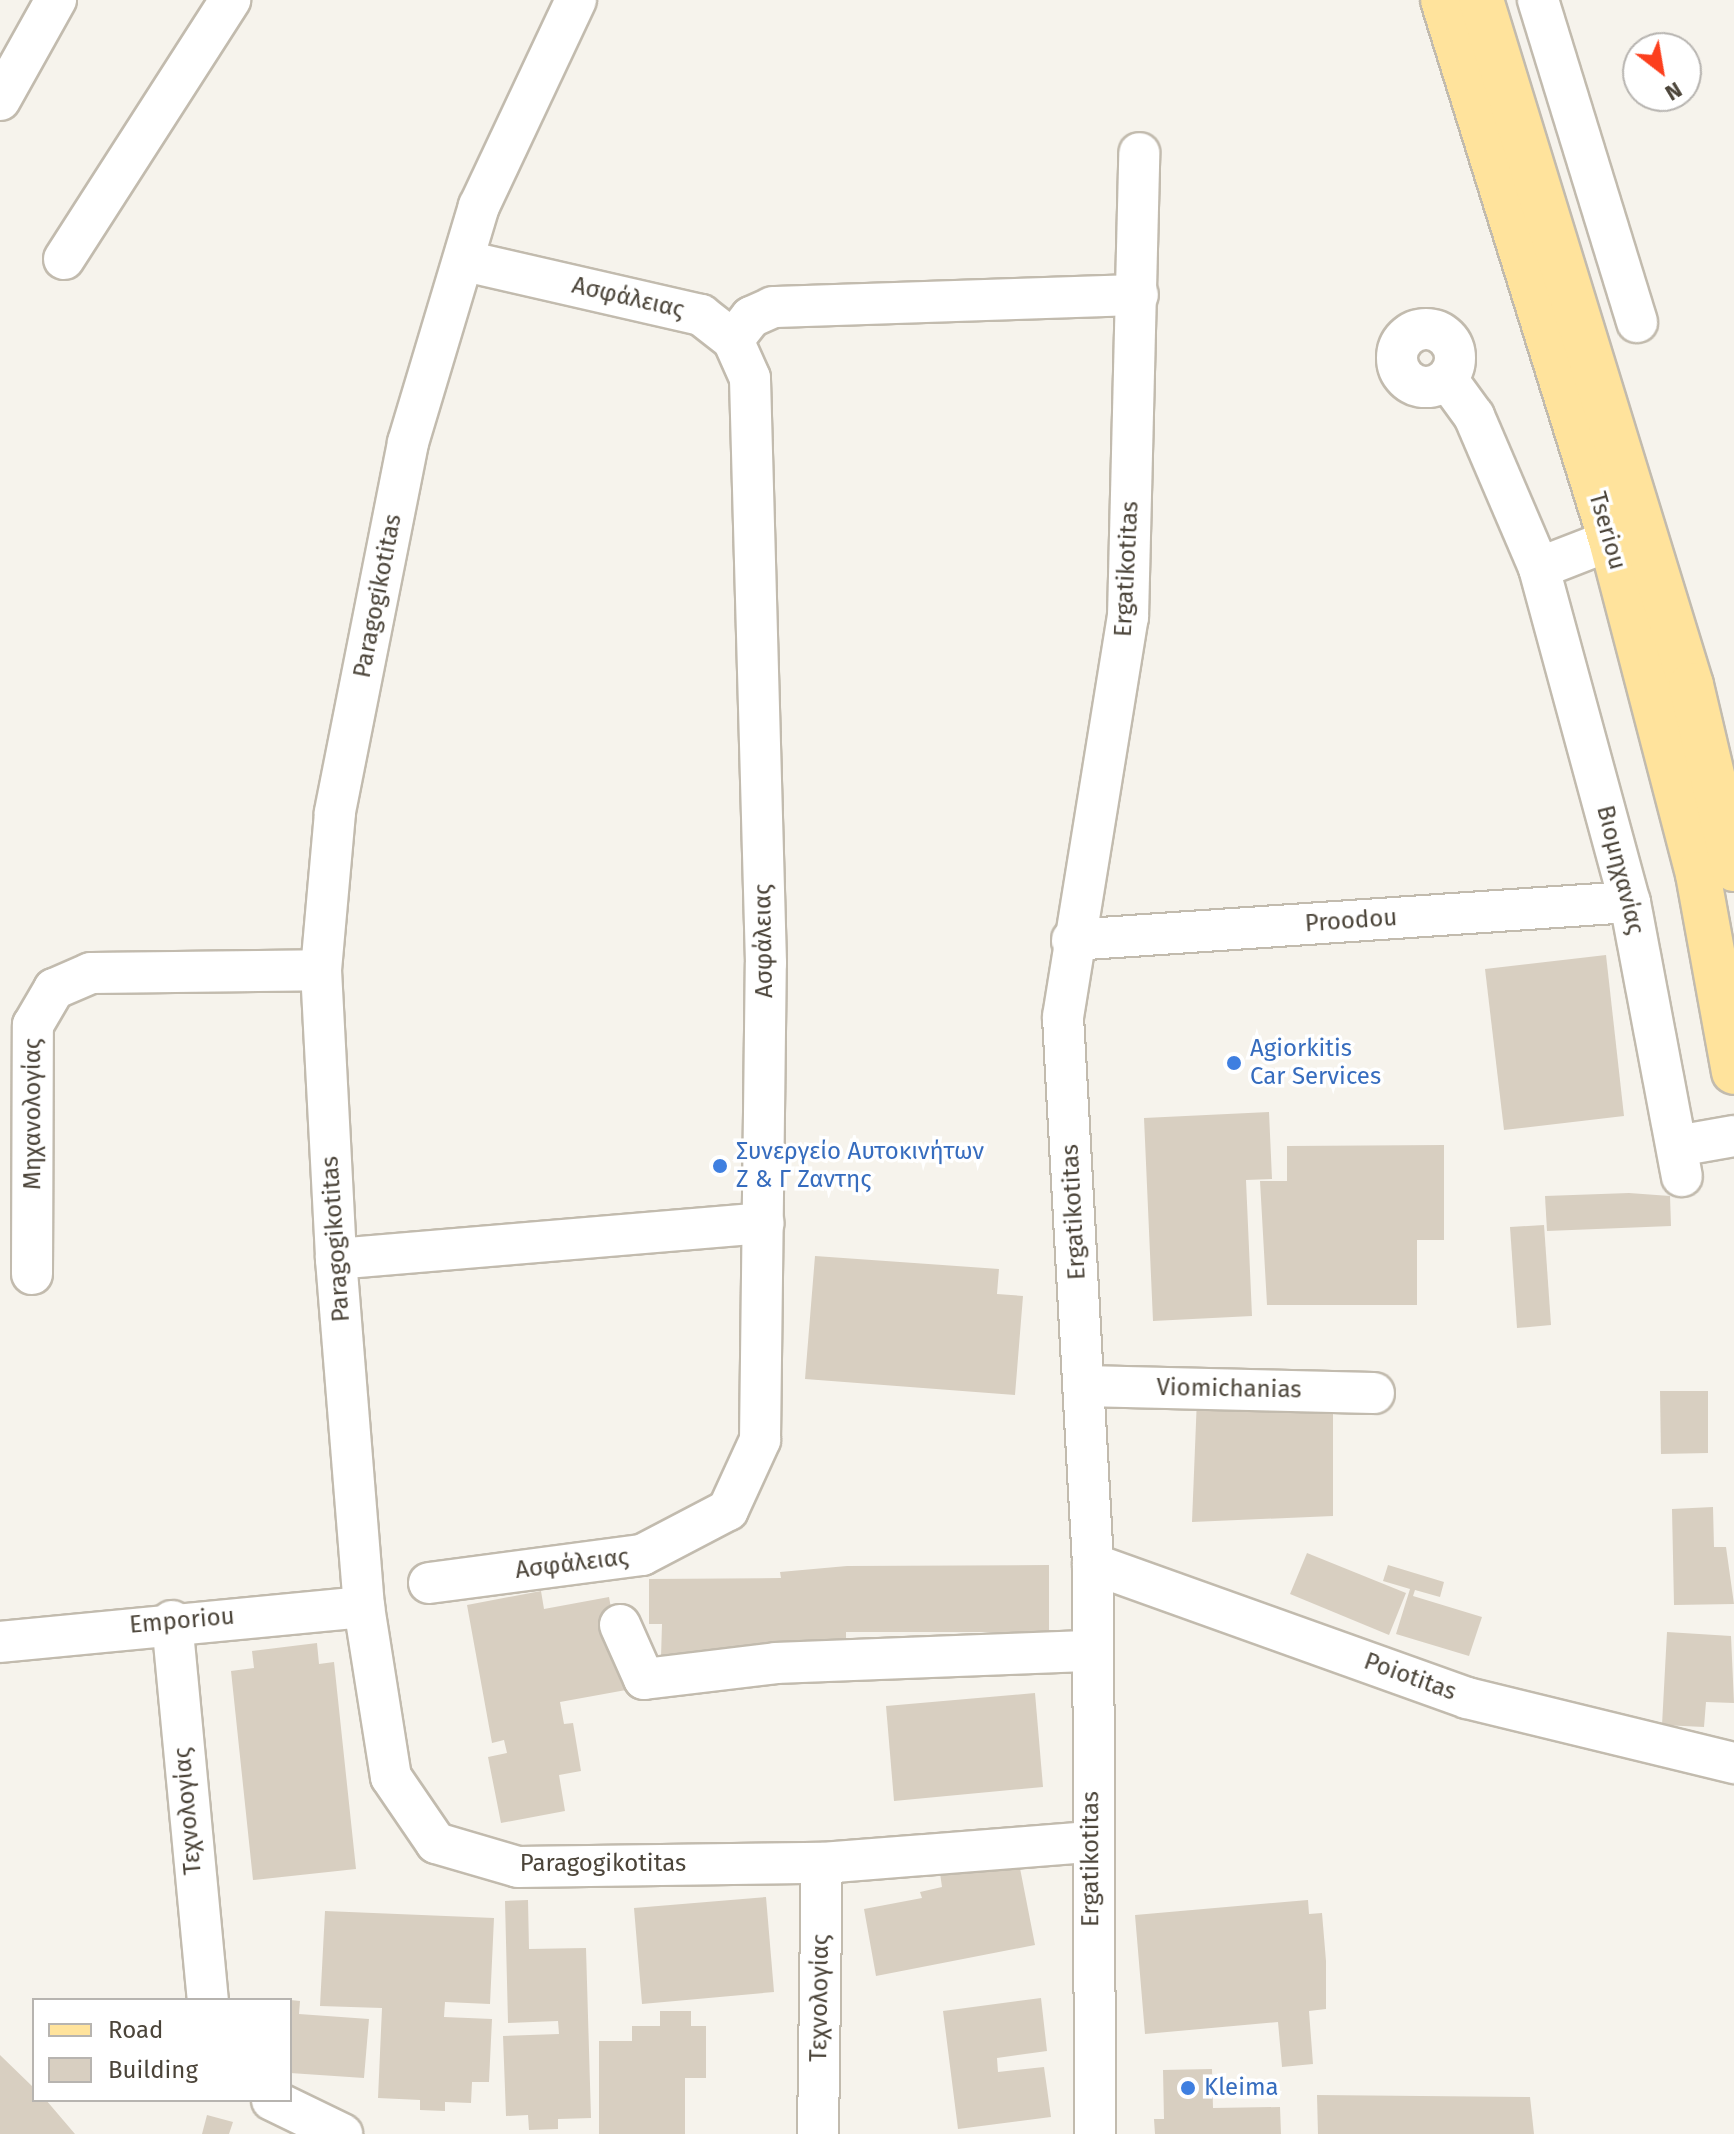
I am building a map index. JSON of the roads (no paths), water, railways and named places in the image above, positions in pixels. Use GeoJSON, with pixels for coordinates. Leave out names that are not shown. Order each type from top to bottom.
{"type":"FeatureCollection","features":[{"type":"Feature","properties":{"kind":"main road","name":"Tseriou"},"geometry":{"type":"LineString","coordinates":[[1443,0],[1611,540],[1698,874],[1734,1072]]}},
{"type":"Feature","properties":{"kind":"main road","name":"Tseriou"},"geometry":{"type":"LineString","coordinates":[[1481,0],[1686,670],[1734,869]]}},
{"type":"Feature","properties":{"kind":"street"},"geometry":{"type":"LineString","coordinates":[[0,100],[56,0]]}},
{"type":"Feature","properties":{"kind":"street"},"geometry":{"type":"LineString","coordinates":[[64,259],[230,0]]}},
{"type":"Feature","properties":{"kind":"street","name":"Paragogikotitas"},"geometry":{"type":"LineString","coordinates":[[576,0],[479,206],[405,459],[335,813],[321,970],[336,1259],[364,1607],[391,1777],[436,1843],[518,1867],[822,1863],[1090,1842]]}},
{"type":"Feature","properties":{"kind":"street"},"geometry":{"type":"LineString","coordinates":[[1538,0],[1637,322]]}},
{"type":"Feature","properties":{"kind":"street","name":"Ergatikotitas"},"geometry":{"type":"LineString","coordinates":[[1095,2134],[1090,1842],[1093,1564],[1063,1017],[1072,940],[1128,617],[1139,153]]}},
{"type":"Feature","properties":{"kind":"street","name":"Ασφάλειας"},"geometry":{"type":"LineString","coordinates":[[429,1583],[642,1555],[728,1510],[760,1440],[766,963],[750,378],[733,340],[701,315],[465,261]]}},
{"type":"Feature","properties":{"kind":"street"},"geometry":{"type":"LineString","coordinates":[[733,340],[751,317],[773,307],[1138,295]]}},
{"type":"Feature","properties":{"kind":"street","name":"Βιομηχανίας"},"geometry":{"type":"LineString","coordinates":[[1447,379],[1474,416],[1539,568],[1630,902],[1680,1161],[1734,1136]]}},
{"type":"Feature","properties":{"kind":"street"},"geometry":{"type":"LineString","coordinates":[[1539,568],[1611,540]]}},
{"type":"Feature","properties":{"kind":"street","name":"Proodou"},"geometry":{"type":"LineString","coordinates":[[1072,940],[1630,902]]}},
{"type":"Feature","properties":{"kind":"street","name":"Μηχανολογίας"},"geometry":{"type":"LineString","coordinates":[[32,1274],[33,1025],[54,989],[91,973],[321,970]]}},
{"type":"Feature","properties":{"kind":"street"},"geometry":{"type":"LineString","coordinates":[[336,1259],[763,1223]]}},
{"type":"Feature","properties":{"kind":"street","name":"Viomichanias"},"geometry":{"type":"LineString","coordinates":[[1084,1386],[1374,1393]]}},
{"type":"Feature","properties":{"kind":"street","name":"Poiotitas"},"geometry":{"type":"LineString","coordinates":[[1093,1564],[1467,1698],[1734,1763]]}},
{"type":"Feature","properties":{"kind":"street","name":"Emporiou"},"geometry":{"type":"LineString","coordinates":[[0,1642],[172,1621],[364,1607]]}},
{"type":"Feature","properties":{"kind":"street","name":"Τεχνολογίας"},"geometry":{"type":"LineString","coordinates":[[172,1621],[208,1998]]}},
{"type":"Feature","properties":{"kind":"street"},"geometry":{"type":"LineString","coordinates":[[620,1625],[644,1679],[776,1663],[1092,1651]]}},
{"type":"Feature","properties":{"kind":"street","name":"Τεχνολογίας"},"geometry":{"type":"LineString","coordinates":[[818,2134],[822,1863]]}},
{"type":"Feature","properties":{"kind":"street"},"geometry":{"type":"LineString","coordinates":[[276,2102],[342,2134]]}},
{"type":"Feature","properties":{"kind":"place","name":"Agiorkitis Car Services"},"geometry":{"type":"Point","coordinates":[1234,1063]}},
{"type":"Feature","properties":{"kind":"place","name":"Συνεργείο Αυτοκινήτων Ζ & Γ Ζαντης"},"geometry":{"type":"Point","coordinates":[720,1166]}},
{"type":"Feature","properties":{"kind":"place","name":"Kleima"},"geometry":{"type":"Point","coordinates":[1188,2088]}}]}
